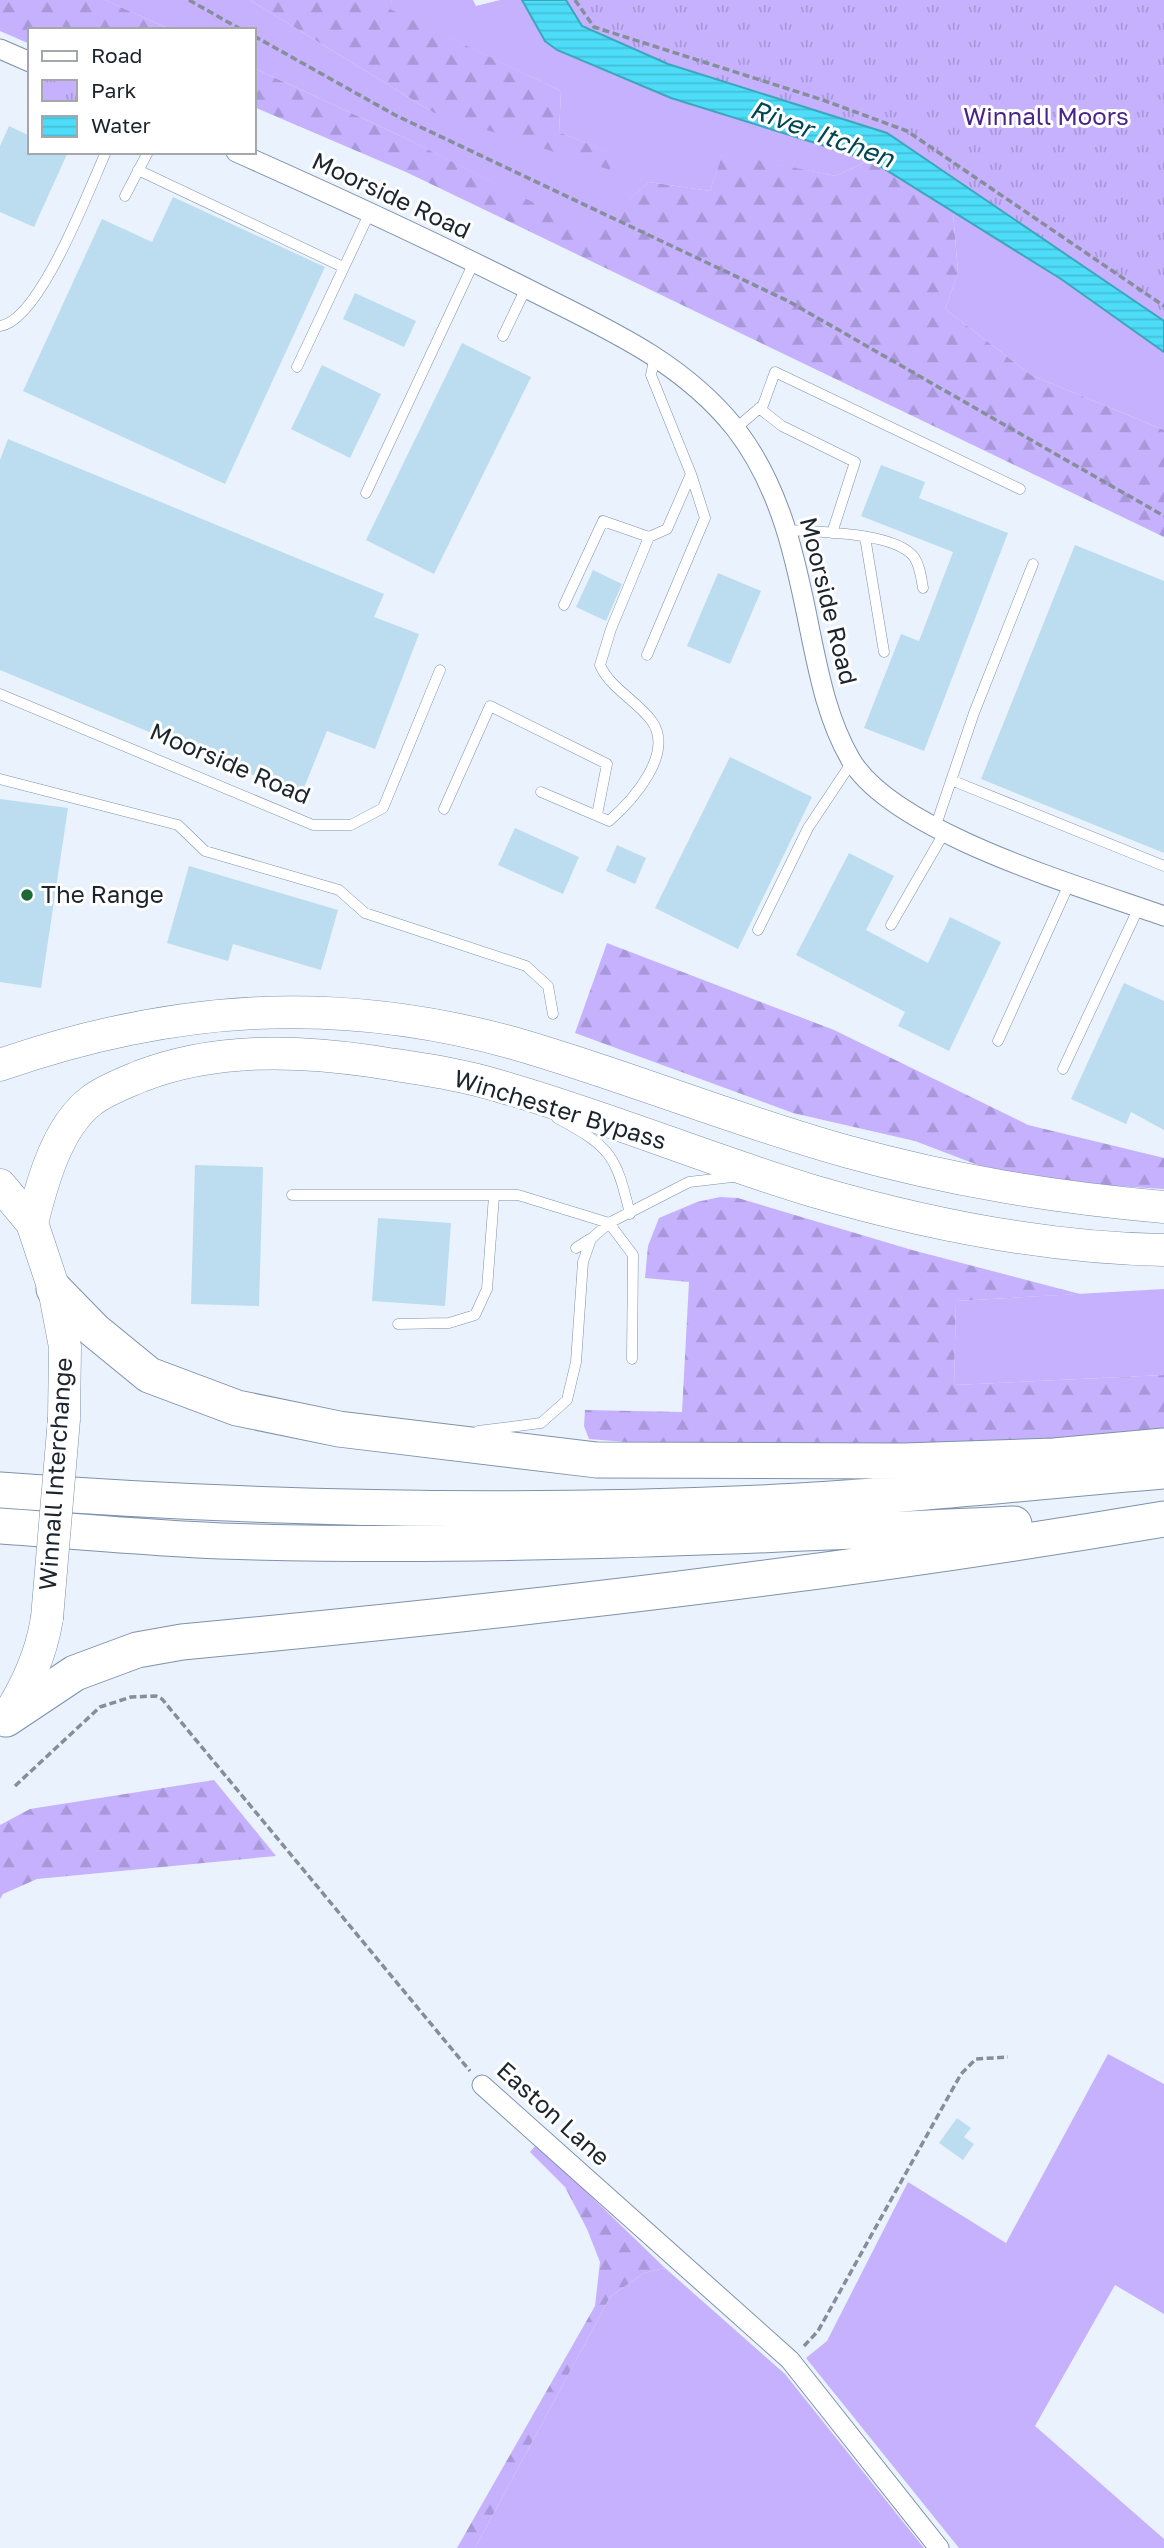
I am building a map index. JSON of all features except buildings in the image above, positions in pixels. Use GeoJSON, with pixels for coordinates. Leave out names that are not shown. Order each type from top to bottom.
{"type":"FeatureCollection","features":[{"type":"Feature","properties":{"kind":"highway","name":"Winchester Bypass"},"geometry":{"type":"LineString","coordinates":[[0,1065],[146,1023],[253,1013],[366,1014],[511,1043],[804,1139],[951,1178],[1054,1197],[1164,1207]]}},
{"type":"Feature","properties":{"kind":"highway","name":"Winchester Bypass"},"geometry":{"type":"LineString","coordinates":[[32,1223],[53,1155],[89,1102],[119,1085],[166,1066],[211,1058],[265,1054],[330,1055],[496,1084],[767,1177],[934,1223],[1052,1240],[1164,1250]]}},
{"type":"Feature","properties":{"kind":"highway","name":"Winnall Interchange"},"geometry":{"type":"LineString","coordinates":[[0,1185],[32,1223],[54,1289],[65,1347],[64,1419],[43,1647],[26,1685],[3,1723]]}},
{"type":"Feature","properties":{"kind":"highway"},"geometry":{"type":"LineString","coordinates":[[54,1289],[94,1330],[149,1375],[237,1408],[339,1429],[611,1460],[904,1461],[1054,1456],[1164,1446]]}},
{"type":"Feature","properties":{"kind":"highway"},"geometry":{"type":"LineString","coordinates":[[0,1490],[318,1508],[519,1510],[764,1503],[1164,1471]]}},
{"type":"Feature","properties":{"kind":"highway"},"geometry":{"type":"LineString","coordinates":[[0,1526],[221,1541],[482,1543],[746,1536],[1164,1518]]}},
{"type":"Feature","properties":{"kind":"highway"},"geometry":{"type":"LineString","coordinates":[[3,1723],[75,1673],[136,1650],[634,1597],[1038,1541],[1164,1518]]}},
{"type":"Feature","properties":{"kind":"street"},"geometry":{"type":"LineString","coordinates":[[0,49],[28,61]]}},
{"type":"Feature","properties":{"kind":"street","name":"Moorside Road"},"geometry":{"type":"LineString","coordinates":[[240,154],[370,212],[630,339],[684,376],[735,429],[759,464],[787,530],[820,680],[852,762],[891,802],[939,831],[1164,916]]}},
{"type":"Feature","properties":{"kind":"street","name":"Easton Lane"},"geometry":{"type":"LineString","coordinates":[[482,2085],[790,2360],[939,2548]]}},
{"type":"Feature","properties":{"kind":"lane"},"geometry":{"type":"LineString","coordinates":[[0,326],[24,313],[48,281],[105,154]]}},
{"type":"Feature","properties":{"kind":"lane"},"geometry":{"type":"LineString","coordinates":[[125,196],[147,154]]}},
{"type":"Feature","properties":{"kind":"lane"},"geometry":{"type":"LineString","coordinates":[[138,170],[343,267]]}},
{"type":"Feature","properties":{"kind":"lane"},"geometry":{"type":"LineString","coordinates":[[297,367],[370,212]]}},
{"type":"Feature","properties":{"kind":"lane"},"geometry":{"type":"LineString","coordinates":[[366,492],[474,262]]}},
{"type":"Feature","properties":{"kind":"lane"},"geometry":{"type":"LineString","coordinates":[[503,336],[526,288]]}},
{"type":"Feature","properties":{"kind":"lane"},"geometry":{"type":"LineString","coordinates":[[647,655],[705,518],[691,474],[651,375],[655,355]]}},
{"type":"Feature","properties":{"kind":"lane"},"geometry":{"type":"LineString","coordinates":[[735,429],[759,408],[775,372],[1020,489]]}},
{"type":"Feature","properties":{"kind":"lane"},"geometry":{"type":"LineString","coordinates":[[759,408],[782,426],[855,462],[832,533]]}},
{"type":"Feature","properties":{"kind":"lane"},"geometry":{"type":"LineString","coordinates":[[564,605],[603,521],[649,537],[667,529],[691,474]]}},
{"type":"Feature","properties":{"kind":"lane"},"geometry":{"type":"LineString","coordinates":[[787,530],[865,537],[900,547],[913,555],[923,588]]}},
{"type":"Feature","properties":{"kind":"lane"},"geometry":{"type":"LineString","coordinates":[[541,792],[609,821],[627,806],[653,769],[657,743],[653,722],[605,677],[600,665],[611,629],[649,537]]}},
{"type":"Feature","properties":{"kind":"lane"},"geometry":{"type":"LineString","coordinates":[[865,537],[884,652]]}},
{"type":"Feature","properties":{"kind":"lane"},"geometry":{"type":"LineString","coordinates":[[891,925],[939,831],[951,780],[974,713],[1033,565]]}},
{"type":"Feature","properties":{"kind":"lane","name":"Moorside Road"},"geometry":{"type":"LineString","coordinates":[[0,694],[313,825],[351,825],[383,808],[440,670]]}},
{"type":"Feature","properties":{"kind":"lane"},"geometry":{"type":"LineString","coordinates":[[444,809],[490,706],[607,764],[597,815]]}},
{"type":"Feature","properties":{"kind":"lane"},"geometry":{"type":"LineString","coordinates":[[758,930],[807,828],[852,762]]}},
{"type":"Feature","properties":{"kind":"lane"},"geometry":{"type":"LineString","coordinates":[[0,779],[178,825],[205,851],[339,890],[365,913],[526,966],[548,986],[553,1014]]}},
{"type":"Feature","properties":{"kind":"lane"},"geometry":{"type":"LineString","coordinates":[[951,780],[1164,866]]}},
{"type":"Feature","properties":{"kind":"lane"},"geometry":{"type":"LineString","coordinates":[[998,1041],[1070,882]]}},
{"type":"Feature","properties":{"kind":"lane"},"geometry":{"type":"LineString","coordinates":[[1063,1069],[1139,907]]}},
{"type":"Feature","properties":{"kind":"lane"},"geometry":{"type":"LineString","coordinates":[[496,1084],[601,1144],[620,1170],[630,1214]]}},
{"type":"Feature","properties":{"kind":"lane"},"geometry":{"type":"LineString","coordinates":[[576,1248],[610,1223],[689,1182],[723,1177],[767,1177]]}},
{"type":"Feature","properties":{"kind":"lane"},"geometry":{"type":"LineString","coordinates":[[292,1195],[518,1195],[610,1223],[633,1255],[632,1359]]}},
{"type":"Feature","properties":{"kind":"lane"},"geometry":{"type":"LineString","coordinates":[[398,1324],[449,1323],[475,1315],[487,1289],[494,1195]]}},
{"type":"Feature","properties":{"kind":"lane"},"geometry":{"type":"LineString","coordinates":[[415,1439],[541,1423],[567,1400],[576,1362],[583,1262],[591,1239]]}},
{"type":"Feature","properties":{"kind":"path"},"geometry":{"type":"LineString","coordinates":[[188,0],[238,28]]}},
{"type":"Feature","properties":{"kind":"path"},"geometry":{"type":"LineString","coordinates":[[575,0],[594,27],[822,100],[907,131],[1164,306]]}},
{"type":"Feature","properties":{"kind":"path"},"geometry":{"type":"LineString","coordinates":[[256,37],[395,115],[788,301],[1164,516]]}},
{"type":"Feature","properties":{"kind":"path","name":"Easton Lane"},"geometry":{"type":"LineString","coordinates":[[15,1786],[100,1707],[131,1697],[156,1696],[162,1699],[482,2085]]}},
{"type":"Feature","properties":{"kind":"path"},"geometry":{"type":"LineString","coordinates":[[790,2360],[818,2331],[961,2074],[976,2059],[1008,2057]]}},
{"type":"Feature","properties":{"kind":"green space"},"geometry":{"type":"Polygon","coordinates":[[[0,0],[105,0],[168,28],[28,28],[28,43],[0,31],[0,0]]]}},
{"type":"Feature","properties":{"kind":"green space"},"geometry":{"type":"Polygon","coordinates":[[[105,0],[250,0],[434,113],[609,153],[559,132],[561,91],[389,9],[392,0],[473,0],[476,6],[500,0],[522,0],[545,41],[557,50],[671,98],[870,160],[836,176],[723,154],[710,191],[649,182],[592,233],[401,136],[256,69],[256,28],[168,28],[105,0]]]}},
{"type":"Feature","properties":{"kind":"green space"},"geometry":{"type":"Polygon","coordinates":[[[250,0],[392,0],[390,9],[561,91],[559,132],[610,153],[610,170],[434,113],[250,0]]]}},
{"type":"Feature","properties":{"kind":"green space","name":"Winnall Moors"},"geometry":{"type":"Polygon","coordinates":[[[543,0],[1164,0],[1164,339],[884,151],[562,34],[543,0]]]}},
{"type":"Feature","properties":{"kind":"green space"},"geometry":{"type":"Polygon","coordinates":[[[256,69],[401,136],[592,232],[649,182],[710,191],[723,153],[836,176],[870,160],[953,212],[958,273],[945,309],[1031,375],[1164,430],[1164,537],[406,172],[256,108],[256,69]]]}},
{"type":"Feature","properties":{"kind":"green space"},"geometry":{"type":"Polygon","coordinates":[[[953,212],[1061,279],[1164,352],[1164,430],[1031,375],[945,309],[958,273],[953,212]]]}},
{"type":"Feature","properties":{"kind":"green space"},"geometry":{"type":"Polygon","coordinates":[[[607,943],[834,1030],[1028,1125],[1164,1158],[1164,1189],[1017,1180],[915,1141],[793,1113],[575,1033],[607,943]]]}},
{"type":"Feature","properties":{"kind":"green space"},"geometry":{"type":"Polygon","coordinates":[[[720,1197],[738,1198],[912,1250],[1080,1294],[956,1301],[954,1385],[1164,1375],[1164,1436],[1013,1449],[688,1447],[589,1439],[584,1426],[585,1410],[682,1412],[689,1282],[645,1278],[648,1246],[659,1218],[697,1202],[720,1197]]]}},
{"type":"Feature","properties":{"kind":"green space"},"geometry":{"type":"Polygon","coordinates":[[[1164,1289],[1164,1375],[954,1385],[956,1301],[1164,1289]]]}},
{"type":"Feature","properties":{"kind":"green space"},"geometry":{"type":"Polygon","coordinates":[[[214,1780],[276,1856],[37,1879],[3,1894],[0,1899],[0,1825],[30,1809],[214,1780]]]}},
{"type":"Feature","properties":{"kind":"green space"},"geometry":{"type":"Polygon","coordinates":[[[1108,2054],[1164,2084],[1164,2314],[1115,2285],[1035,2426],[1164,2539],[1164,2548],[959,2548],[806,2358],[827,2341],[908,2182],[1006,2243],[1108,2054]]]}},
{"type":"Feature","properties":{"kind":"green space"},"geometry":{"type":"Polygon","coordinates":[[[537,2144],[665,2268],[644,2273],[610,2297],[475,2548],[457,2548],[595,2306],[600,2262],[587,2229],[565,2187],[530,2152],[537,2144]]]}},
{"type":"Feature","properties":{"kind":"green space"},"geometry":{"type":"Polygon","coordinates":[[[665,2268],[785,2374],[924,2548],[475,2548],[610,2297],[644,2273],[665,2268]]]}},
{"type":"Feature","properties":{"kind":"water","name":"River Itchen"},"geometry":{"type":"Polygon","coordinates":[[[522,0],[566,0],[582,26],[668,64],[887,133],[1164,321],[1164,352],[1061,279],[870,160],[671,98],[557,50],[545,41],[522,0]]]}},
{"type":"Feature","properties":{"kind":"place","name":"The Range"},"geometry":{"type":"Point","coordinates":[27,895]}}]}
